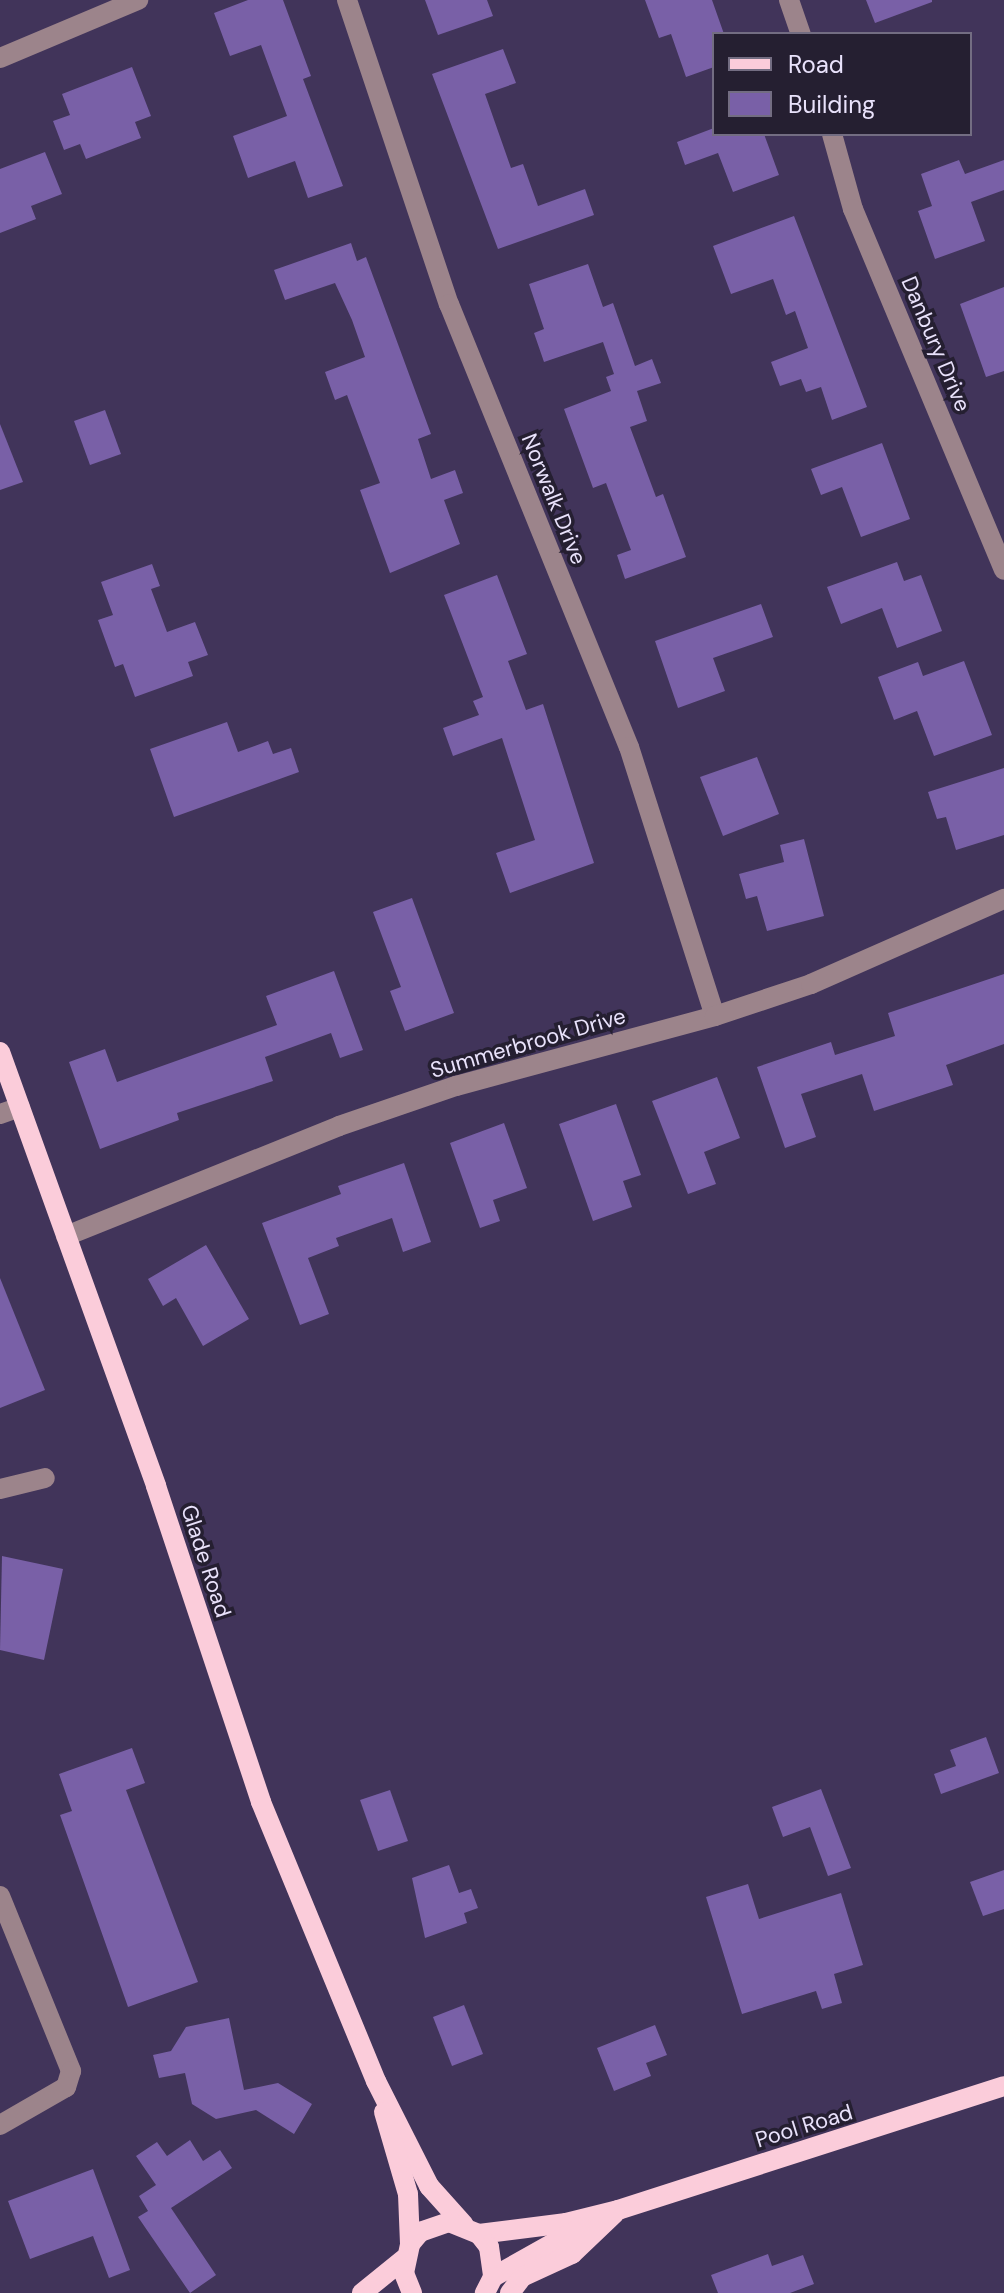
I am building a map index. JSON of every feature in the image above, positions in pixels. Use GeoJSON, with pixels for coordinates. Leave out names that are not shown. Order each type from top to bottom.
{"type":"FeatureCollection","features":[{"type":"Feature","properties":{"kind":"main road","name":"Glade Road"},"geometry":{"type":"LineString","coordinates":[[0,1052],[261,1802],[376,2081],[429,2186],[471,2229]]}},
{"type":"Feature","properties":{"kind":"main road","name":"Glade Road"},"geometry":{"type":"LineString","coordinates":[[376,2081],[408,2194],[407,2252],[412,2293]]}},
{"type":"Feature","properties":{"kind":"main road","name":"Pool Road"},"geometry":{"type":"LineString","coordinates":[[489,2287],[534,2250],[618,2210],[1004,2086]]}},
{"type":"Feature","properties":{"kind":"main road","name":"Pool Road"},"geometry":{"type":"LineString","coordinates":[[362,2293],[433,2225],[471,2229],[618,2210]]}},
{"type":"Feature","properties":{"kind":"main road"},"geometry":{"type":"LineString","coordinates":[[510,2293],[522,2277],[572,2254],[618,2210]]}},
{"type":"Feature","properties":{"kind":"main road"},"geometry":{"type":"LineString","coordinates":[[471,2229],[489,2247],[489,2287]]}},
{"type":"Feature","properties":{"kind":"street"},"geometry":{"type":"LineString","coordinates":[[0,58],[138,0]]}},
{"type":"Feature","properties":{"kind":"street","name":"Norwalk Drive"},"geometry":{"type":"LineString","coordinates":[[347,0],[449,304],[629,747],[715,1016]]}},
{"type":"Feature","properties":{"kind":"street"},"geometry":{"type":"LineString","coordinates":[[789,0],[800,32]]}},
{"type":"Feature","properties":{"kind":"street","name":"Danbury Drive"},"geometry":{"type":"LineString","coordinates":[[833,136],[853,209],[1004,570]]}},
{"type":"Feature","properties":{"kind":"street","name":"Summerbrook Drive"},"geometry":{"type":"LineString","coordinates":[[66,1236],[353,1121],[456,1086],[715,1016],[811,984],[1004,899]]}},
{"type":"Feature","properties":{"kind":"street"},"geometry":{"type":"LineString","coordinates":[[0,1114],[20,1107]]}},
{"type":"Feature","properties":{"kind":"street"},"geometry":{"type":"LineString","coordinates":[[0,1489],[45,1478]]}},
{"type":"Feature","properties":{"kind":"street"},"geometry":{"type":"LineString","coordinates":[[0,1896],[71,2071],[66,2087],[0,2125]]}},
{"type":"Feature","properties":{"kind":"building"},"geometry":{"type":"Polygon","coordinates":[[[248,0],[283,0],[311,76],[303,79],[343,186],[308,198],[295,161],[248,178],[233,136],[287,116],[261,45],[230,56],[214,13],[248,0]]]}},
{"type":"Feature","properties":{"kind":"building"},"geometry":{"type":"Polygon","coordinates":[[[425,0],[487,0],[493,16],[438,35],[425,0]]]}},
{"type":"Feature","properties":{"kind":"building"},"geometry":{"type":"Polygon","coordinates":[[[645,0],[712,0],[723,32],[712,32],[712,68],[686,77],[671,34],[659,38],[645,0]]]}},
{"type":"Feature","properties":{"kind":"building"},"geometry":{"type":"Polygon","coordinates":[[[866,0],[932,0],[932,2],[875,23],[866,0]]]}},
{"type":"Feature","properties":{"kind":"building"},"geometry":{"type":"Polygon","coordinates":[[[503,49],[516,83],[485,94],[511,168],[523,164],[538,206],[585,189],[594,215],[498,249],[432,74],[503,49]]]}},
{"type":"Feature","properties":{"kind":"building"},"geometry":{"type":"Polygon","coordinates":[[[132,67],[151,116],[135,122],[141,138],[86,159],[80,144],[64,150],[53,121],[70,115],[62,94],[132,67]]]}},
{"type":"Feature","properties":{"kind":"building"},"geometry":{"type":"Polygon","coordinates":[[[712,129],[712,136],[765,136],[779,175],[733,192],[718,153],[685,165],[677,142],[712,129]]]}},
{"type":"Feature","properties":{"kind":"building"},"geometry":{"type":"Polygon","coordinates":[[[45,152],[62,194],[31,206],[36,219],[0,233],[0,169],[45,152]]]}},
{"type":"Feature","properties":{"kind":"building"},"geometry":{"type":"Polygon","coordinates":[[[959,160],[965,174],[1004,160],[1004,190],[971,202],[985,241],[935,259],[918,211],[932,206],[921,174],[959,160]]]}},
{"type":"Feature","properties":{"kind":"building"},"geometry":{"type":"Polygon","coordinates":[[[794,216],[867,407],[832,420],[821,387],[806,392],[801,379],[780,386],[771,362],[808,348],[795,311],[786,315],[773,279],[731,294],[713,246],[794,216]]]}},
{"type":"Feature","properties":{"kind":"building"},"geometry":{"type":"Polygon","coordinates":[[[351,243],[357,261],[366,257],[431,434],[418,439],[431,479],[455,470],[463,493],[444,500],[460,544],[390,573],[360,490],[380,483],[347,395],[335,400],[325,372],[365,357],[352,320],[335,283],[285,300],[274,270],[351,243]]]}},
{"type":"Feature","properties":{"kind":"building"},"geometry":{"type":"Polygon","coordinates":[[[588,264],[603,307],[613,303],[635,366],[652,359],[661,383],[637,391],[647,421],[630,427],[656,497],[663,494],[686,557],[625,579],[617,555],[631,550],[606,483],[593,488],[564,409],[611,391],[606,377],[614,374],[603,342],[544,362],[534,333],[544,329],[529,284],[588,264]]]}},
{"type":"Feature","properties":{"kind":"building"},"geometry":{"type":"Polygon","coordinates":[[[1004,287],[1004,371],[986,377],[960,304],[1004,287]]]}},
{"type":"Feature","properties":{"kind":"building"},"geometry":{"type":"Polygon","coordinates":[[[105,410],[121,454],[90,465],[74,421],[105,410]]]}},
{"type":"Feature","properties":{"kind":"building"},"geometry":{"type":"Polygon","coordinates":[[[0,424],[23,482],[0,490],[0,424]]]}},
{"type":"Feature","properties":{"kind":"building"},"geometry":{"type":"Polygon","coordinates":[[[882,443],[910,519],[861,537],[842,487],[821,495],[811,469],[882,443]]]}},
{"type":"Feature","properties":{"kind":"building"},"geometry":{"type":"Polygon","coordinates":[[[897,562],[904,581],[921,575],[942,631],[897,648],[882,608],[841,624],[827,587],[897,562]]]}},
{"type":"Feature","properties":{"kind":"building"},"geometry":{"type":"Polygon","coordinates":[[[152,564],[160,586],[151,589],[167,632],[195,622],[208,655],[188,662],[193,676],[135,697],[123,664],[115,667],[98,620],[113,615],[101,582],[152,564]]]}},
{"type":"Feature","properties":{"kind":"building"},"geometry":{"type":"Polygon","coordinates":[[[497,575],[527,654],[508,661],[526,710],[543,704],[594,863],[510,893],[496,853],[535,840],[502,738],[453,756],[443,728],[479,715],[473,701],[483,697],[444,595],[497,575]]]}},
{"type":"Feature","properties":{"kind":"building"},"geometry":{"type":"Polygon","coordinates":[[[761,604],[773,637],[713,658],[725,691],[678,708],[655,641],[761,604]]]}},
{"type":"Feature","properties":{"kind":"building"},"geometry":{"type":"Polygon","coordinates":[[[964,661],[992,735],[934,756],[917,711],[894,720],[878,677],[918,662],[923,676],[964,661]]]}},
{"type":"Feature","properties":{"kind":"building"},"geometry":{"type":"Polygon","coordinates":[[[227,722],[238,752],[268,741],[273,754],[291,748],[299,772],[174,817],[150,749],[227,722]]]}},
{"type":"Feature","properties":{"kind":"building"},"geometry":{"type":"Polygon","coordinates":[[[757,757],[779,814],[723,836],[700,777],[757,757]]]}},
{"type":"Feature","properties":{"kind":"building"},"geometry":{"type":"Polygon","coordinates":[[[1004,768],[1004,835],[956,850],[946,817],[937,819],[928,792],[1004,768]]]}},
{"type":"Feature","properties":{"kind":"building"},"geometry":{"type":"Polygon","coordinates":[[[804,839],[824,916],[767,931],[757,896],[746,899],[739,874],[784,862],[780,845],[804,839]]]}},
{"type":"Feature","properties":{"kind":"building"},"geometry":{"type":"Polygon","coordinates":[[[412,898],[454,1013],[405,1031],[390,991],[401,987],[373,912],[412,898]]]}},
{"type":"Feature","properties":{"kind":"building"},"geometry":{"type":"Polygon","coordinates":[[[334,971],[363,1050],[340,1058],[331,1033],[265,1057],[273,1081],[177,1113],[179,1120],[100,1149],[69,1062],[105,1049],[117,1082],[277,1025],[266,996],[334,971]]]}},
{"type":"Feature","properties":{"kind":"building"},"geometry":{"type":"Polygon","coordinates":[[[1004,974],[1004,1044],[946,1065],[953,1085],[874,1111],[862,1074],[801,1094],[816,1137],[785,1148],[757,1067],[831,1042],[835,1055],[895,1036],[888,1013],[1004,974]]]}},
{"type":"Feature","properties":{"kind":"building"},"geometry":{"type":"Polygon","coordinates":[[[717,1077],[740,1138],[704,1152],[716,1184],[688,1194],[652,1101],[717,1077]]]}},
{"type":"Feature","properties":{"kind":"building"},"geometry":{"type":"Polygon","coordinates":[[[616,1104],[641,1175],[623,1181],[632,1207],[593,1221],[559,1124],[616,1104]]]}},
{"type":"Feature","properties":{"kind":"building"},"geometry":{"type":"Polygon","coordinates":[[[504,1123],[527,1188],[493,1200],[500,1221],[480,1228],[450,1143],[504,1123]]]}},
{"type":"Feature","properties":{"kind":"building"},"geometry":{"type":"Polygon","coordinates":[[[404,1163],[431,1242],[403,1252],[392,1218],[336,1238],[339,1246],[308,1258],[329,1314],[300,1325],[262,1223],[341,1194],[338,1186],[404,1163]]]}},
{"type":"Feature","properties":{"kind":"building"},"geometry":{"type":"Polygon","coordinates":[[[206,1245],[249,1319],[203,1346],[176,1298],[163,1306],[148,1279],[206,1245]]]}},
{"type":"Feature","properties":{"kind":"building"},"geometry":{"type":"Polygon","coordinates":[[[0,1278],[45,1390],[0,1408],[0,1278]]]}},
{"type":"Feature","properties":{"kind":"building"},"geometry":{"type":"Polygon","coordinates":[[[2,1556],[63,1569],[44,1660],[0,1650],[2,1556]]]}},
{"type":"Feature","properties":{"kind":"building"},"geometry":{"type":"Polygon","coordinates":[[[986,1737],[999,1773],[941,1794],[934,1774],[956,1766],[950,1750],[986,1737]]]}},
{"type":"Feature","properties":{"kind":"building"},"geometry":{"type":"Polygon","coordinates":[[[132,1748],[145,1783],[126,1790],[198,1982],[128,2007],[60,1815],[72,1811],[59,1774],[132,1748]]]}},
{"type":"Feature","properties":{"kind":"building"},"geometry":{"type":"Polygon","coordinates":[[[821,1789],[851,1868],[828,1876],[810,1827],[783,1837],[772,1807],[821,1789]]]}},
{"type":"Feature","properties":{"kind":"building"},"geometry":{"type":"Polygon","coordinates":[[[390,1790],[408,1841],[378,1851],[360,1800],[390,1790]]]}},
{"type":"Feature","properties":{"kind":"building"},"geometry":{"type":"Polygon","coordinates":[[[449,1865],[459,1893],[471,1889],[478,1908],[464,1913],[467,1923],[425,1938],[412,1878],[449,1865]]]}},
{"type":"Feature","properties":{"kind":"building"},"geometry":{"type":"Polygon","coordinates":[[[1004,1870],[1004,1909],[983,1916],[970,1882],[1004,1870]]]}},
{"type":"Feature","properties":{"kind":"building"},"geometry":{"type":"Polygon","coordinates":[[[748,1884],[759,1919],[841,1893],[863,1965],[834,1974],[842,2003],[822,2009],[816,1991],[742,2014],[706,1897],[748,1884]]]}},
{"type":"Feature","properties":{"kind":"building"},"geometry":{"type":"Polygon","coordinates":[[[464,2005],[483,2054],[452,2066],[433,2017],[464,2005]]]}},
{"type":"Feature","properties":{"kind":"building"},"geometry":{"type":"Polygon","coordinates":[[[229,2018],[244,2090],[278,2083],[312,2104],[294,2134],[256,2110],[216,2119],[192,2104],[185,2073],[159,2078],[153,2055],[171,2051],[186,2027],[229,2018]]]}},
{"type":"Feature","properties":{"kind":"building"},"geometry":{"type":"Polygon","coordinates":[[[655,2025],[667,2055],[646,2063],[651,2076],[614,2091],[597,2048],[655,2025]]]}},
{"type":"Feature","properties":{"kind":"building"},"geometry":{"type":"Polygon","coordinates":[[[190,2140],[203,2161],[220,2150],[232,2168],[171,2208],[216,2275],[190,2293],[138,2217],[148,2211],[139,2196],[156,2185],[136,2156],[157,2142],[167,2156],[190,2140]]]}},
{"type":"Feature","properties":{"kind":"building"},"geometry":{"type":"Polygon","coordinates":[[[93,2169],[130,2270],[109,2278],[93,2236],[30,2259],[8,2201],[93,2169]]]}},
{"type":"Feature","properties":{"kind":"building"},"geometry":{"type":"Polygon","coordinates":[[[768,2254],[772,2266],[803,2255],[814,2284],[790,2293],[718,2293],[711,2275],[768,2254]]]}}]}
